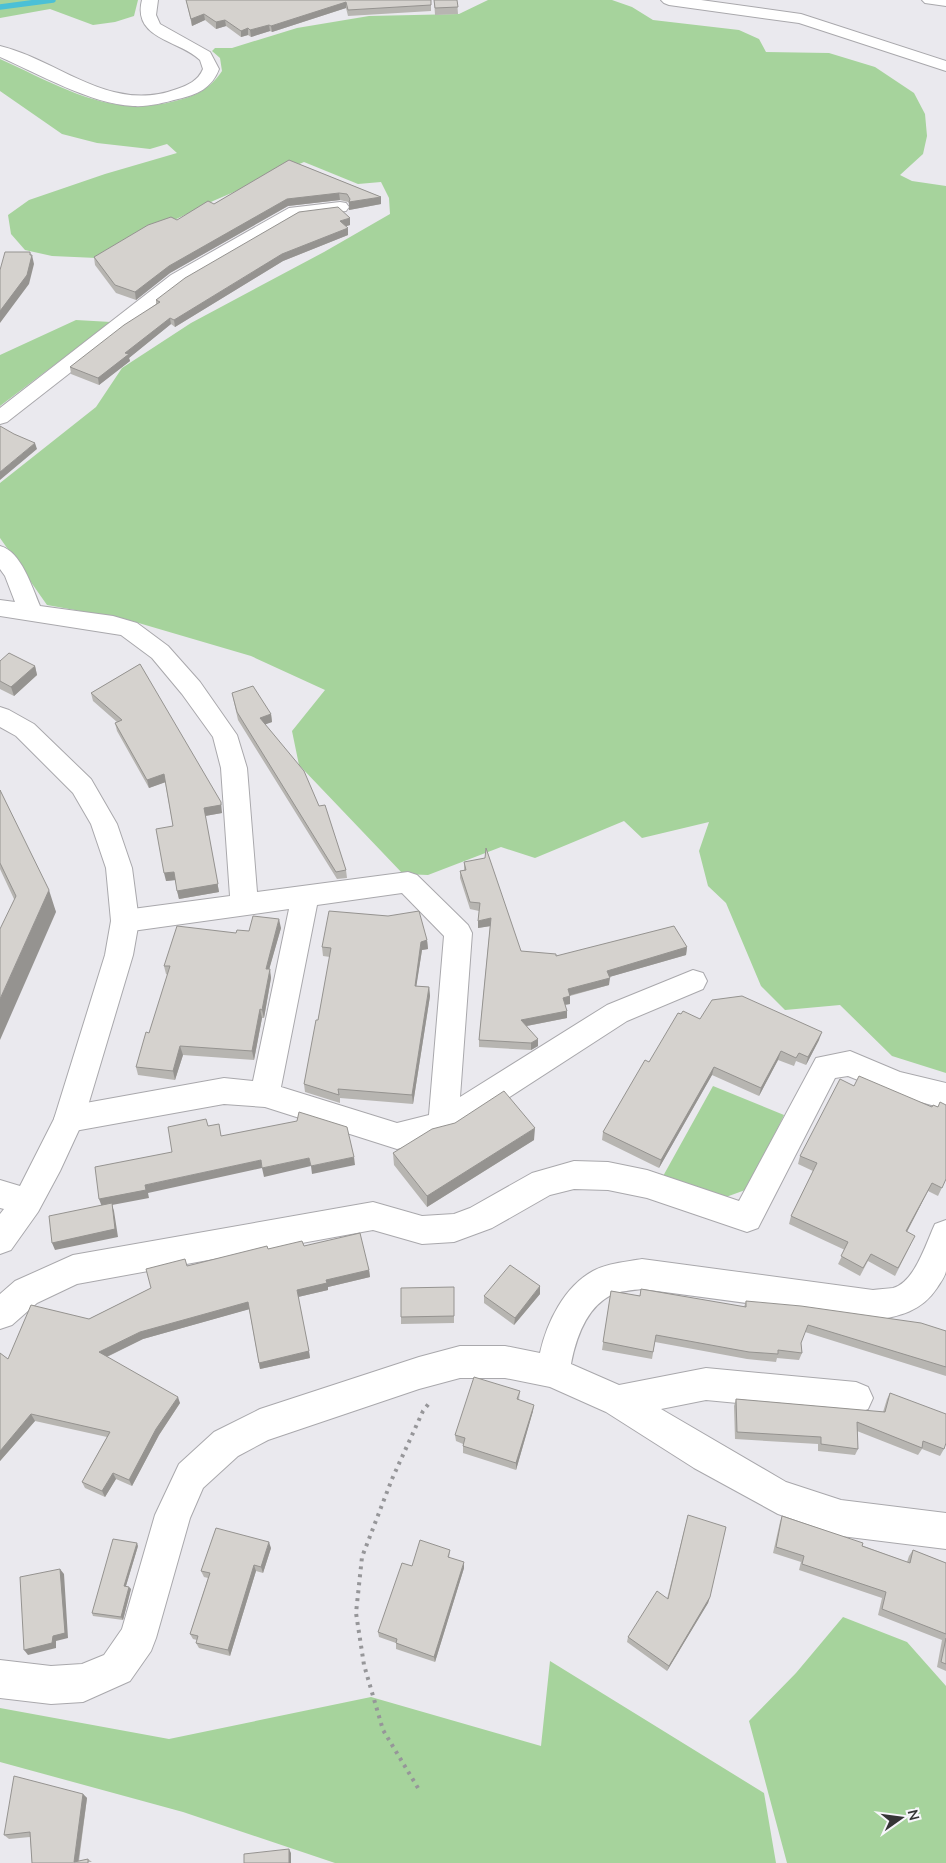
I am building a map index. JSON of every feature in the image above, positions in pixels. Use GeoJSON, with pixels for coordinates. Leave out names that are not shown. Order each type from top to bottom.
{"type":"FeatureCollection","features":[{"type":"Feature","properties":{"kind":"street"},"geometry":{"type":"LineString","coordinates":[[0,51],[99,94],[116,99],[152,100],[183,94],[207,77],[211,69],[209,62],[204,55],[154,27],[149,21],[148,9],[150,0]]}},
{"type":"Feature","properties":{"kind":"street"},"geometry":{"type":"LineString","coordinates":[[668,0],[801,19],[946,66]]}},
{"type":"Feature","properties":{"kind":"street"},"geometry":{"type":"LineString","coordinates":[[930,0],[946,1]]}},
{"type":"Feature","properties":{"kind":"street"},"geometry":{"type":"LineString","coordinates":[[0,418],[178,278],[295,212],[340,207]]}},
{"type":"Feature","properties":{"kind":"street"},"geometry":{"type":"LineString","coordinates":[[0,553],[16,575],[31,612]]}},
{"type":"Feature","properties":{"kind":"street"},"geometry":{"type":"LineString","coordinates":[[0,608],[113,624],[130,629],[160,652],[191,688],[226,735],[234,768],[244,904]]}},
{"type":"Feature","properties":{"kind":"street"},"geometry":{"type":"LineString","coordinates":[[0,716],[25,730],[82,786],[104,824],[119,868],[125,921],[119,955],[69,1120],[49,1162],[14,1198],[0,1240]]}},
{"type":"Feature","properties":{"kind":"street"},"geometry":{"type":"LineString","coordinates":[[125,921],[408,882],[458,934],[442,1124]]}},
{"type":"Feature","properties":{"kind":"street"},"geometry":{"type":"LineString","coordinates":[[265,1094],[305,896]]}},
{"type":"Feature","properties":{"kind":"street"},"geometry":{"type":"LineString","coordinates":[[69,1120],[224,1091],[265,1094],[397,1136],[442,1124],[617,1013],[693,981]]}},
{"type":"Feature","properties":{"kind":"street"},"geometry":{"type":"LineString","coordinates":[[0,1314],[26,1292],[73,1270],[373,1216],[422,1230],[454,1228],[481,1218],[544,1183],[574,1175],[608,1176],[647,1184],[747,1218],[826,1067],[850,1064],[895,1084],[946,1096]]}},
{"type":"Feature","properties":{"kind":"street"},"geometry":{"type":"LineString","coordinates":[[553,1372],[560,1338],[580,1300],[604,1281],[642,1274],[873,1305],[897,1302],[915,1292],[926,1278],[946,1234]]}},
{"type":"Feature","properties":{"kind":"street"},"geometry":{"type":"LineString","coordinates":[[0,1679],[51,1685],[83,1683],[117,1668],[138,1638],[173,1515],[191,1476],[226,1444],[260,1426],[418,1373],[460,1362],[504,1362],[553,1372],[618,1401],[706,1456],[778,1497],[841,1518],[946,1531]]}},
{"type":"Feature","properties":{"kind":"street"},"geometry":{"type":"LineString","coordinates":[[618,1401],[706,1384],[856,1398]]}},
{"type":"Feature","properties":{"kind":"path"},"geometry":{"type":"LineString","coordinates":[[418,1788],[383,1730],[364,1665],[356,1613],[362,1557],[392,1479],[423,1411],[460,1362]]}},
{"type":"Feature","properties":{"kind":"green space"},"geometry":{"type":"Polygon","coordinates":[[[0,0],[138,0],[134,16],[115,22],[93,25],[50,9],[0,18],[0,0]]]}},
{"type":"Feature","properties":{"kind":"green space"},"geometry":{"type":"Polygon","coordinates":[[[488,0],[612,0],[632,7],[653,20],[739,30],[759,39],[766,52],[829,53],[875,67],[914,93],[925,114],[927,136],[923,154],[900,175],[912,181],[946,186],[946,1073],[892,1056],[840,1005],[785,1010],[761,986],[726,903],[708,886],[699,851],[709,822],[642,838],[624,821],[535,858],[501,847],[428,875],[403,874],[299,765],[292,731],[325,690],[251,656],[125,619],[47,605],[0,538],[0,483],[96,407],[122,368],[191,323],[324,252],[390,214],[389,198],[381,182],[358,184],[304,162],[213,201],[97,258],[52,256],[25,250],[11,234],[8,215],[29,200],[105,174],[177,153],[167,144],[150,149],[97,143],[62,134],[0,91],[0,59],[85,96],[128,106],[151,105],[190,97],[213,83],[222,71],[220,58],[212,51],[215,48],[232,48],[297,28],[369,16],[459,14],[488,0]]]}},
{"type":"Feature","properties":{"kind":"green space"},"geometry":{"type":"Polygon","coordinates":[[[76,320],[111,322],[0,406],[0,355],[76,320]]]}},
{"type":"Feature","properties":{"kind":"green space"},"geometry":{"type":"Polygon","coordinates":[[[713,1086],[784,1115],[748,1189],[726,1197],[662,1178],[713,1086]]]}},
{"type":"Feature","properties":{"kind":"green space"},"geometry":{"type":"Polygon","coordinates":[[[843,1617],[907,1642],[946,1686],[946,1863],[787,1863],[749,1721],[796,1673],[843,1617]]]}},
{"type":"Feature","properties":{"kind":"green space"},"geometry":{"type":"Polygon","coordinates":[[[550,1661],[764,1793],[776,1863],[335,1863],[183,1812],[0,1762],[0,1708],[169,1739],[371,1697],[541,1746],[550,1661]]]}},
{"type":"Feature","properties":{"kind":"building"},"geometry":{"type":"Polygon","coordinates":[[[186,0],[431,0],[431,5],[348,10],[346,2],[271,26],[250,30],[248,28],[241,31],[225,20],[216,22],[204,14],[191,19],[186,0]]]}},
{"type":"Feature","properties":{"kind":"building"},"geometry":{"type":"Polygon","coordinates":[[[434,0],[457,0],[458,7],[435,8],[434,0]]]}},
{"type":"Feature","properties":{"kind":"building"},"geometry":{"type":"Polygon","coordinates":[[[289,160],[381,197],[349,202],[350,199],[347,194],[339,193],[287,199],[169,266],[135,292],[115,285],[94,257],[148,225],[171,217],[177,220],[208,201],[214,204],[289,160]]]}},
{"type":"Feature","properties":{"kind":"building"},"geometry":{"type":"Polygon","coordinates":[[[338,207],[350,218],[340,221],[348,228],[282,254],[174,320],[170,318],[125,353],[129,354],[98,378],[70,367],[124,325],[160,302],[156,300],[185,278],[299,212],[338,207]]]}},
{"type":"Feature","properties":{"kind":"building"},"geometry":{"type":"Polygon","coordinates":[[[5,252],[30,252],[30,255],[32,255],[27,275],[0,311],[0,270],[5,252]]]}},
{"type":"Feature","properties":{"kind":"building"},"geometry":{"type":"Polygon","coordinates":[[[0,426],[35,443],[0,472],[0,426]]]}},
{"type":"Feature","properties":{"kind":"building"},"geometry":{"type":"Polygon","coordinates":[[[9,653],[35,666],[11,687],[0,681],[0,661],[9,653]]]}},
{"type":"Feature","properties":{"kind":"building"},"geometry":{"type":"Polygon","coordinates":[[[140,664],[221,802],[221,805],[204,808],[218,884],[177,891],[174,872],[164,873],[156,829],[173,826],[164,774],[147,780],[115,723],[122,720],[91,693],[140,664]]]}},
{"type":"Feature","properties":{"kind":"building"},"geometry":{"type":"Polygon","coordinates":[[[253,686],[271,714],[260,718],[304,771],[319,806],[325,805],[346,870],[336,872],[237,712],[232,693],[253,686]]]}},
{"type":"Feature","properties":{"kind":"building"},"geometry":{"type":"Polygon","coordinates":[[[0,790],[49,890],[0,999],[0,929],[16,896],[0,863],[0,790]]]}},
{"type":"Feature","properties":{"kind":"building"},"geometry":{"type":"Polygon","coordinates":[[[486,848],[521,951],[556,954],[556,956],[674,926],[687,947],[607,971],[610,978],[568,989],[570,996],[563,998],[567,1011],[521,1020],[538,1039],[531,1043],[479,1040],[491,918],[478,921],[480,903],[470,902],[460,871],[466,870],[464,862],[485,858],[486,848]]]}},
{"type":"Feature","properties":{"kind":"building"},"geometry":{"type":"Polygon","coordinates":[[[329,911],[388,916],[419,911],[427,940],[421,942],[415,986],[429,987],[412,1095],[338,1089],[339,1095],[304,1084],[331,948],[322,947],[329,911]]]}},
{"type":"Feature","properties":{"kind":"building"},"geometry":{"type":"Polygon","coordinates":[[[253,916],[279,919],[266,969],[270,969],[252,1051],[180,1046],[173,1071],[136,1067],[146,1032],[149,1033],[170,966],[164,966],[177,926],[236,933],[237,930],[249,931],[253,916]]]}},
{"type":"Feature","properties":{"kind":"building"},"geometry":{"type":"Polygon","coordinates":[[[742,996],[822,1032],[808,1057],[799,1053],[796,1058],[781,1051],[761,1088],[714,1067],[661,1160],[603,1132],[645,1060],[649,1062],[678,1013],[681,1014],[683,1011],[700,1019],[712,1000],[742,996]]]}},
{"type":"Feature","properties":{"kind":"building"},"geometry":{"type":"Polygon","coordinates":[[[859,1076],[932,1107],[933,1105],[938,1107],[940,1102],[946,1105],[946,1179],[942,1188],[932,1183],[906,1231],[915,1236],[898,1268],[871,1254],[863,1268],[841,1256],[848,1242],[791,1216],[817,1163],[800,1156],[840,1079],[854,1086],[859,1076]]]}},
{"type":"Feature","properties":{"kind":"building"},"geometry":{"type":"Polygon","coordinates":[[[504,1091],[535,1128],[427,1196],[393,1153],[432,1129],[455,1123],[504,1091]]]}},
{"type":"Feature","properties":{"kind":"building"},"geometry":{"type":"Polygon","coordinates":[[[299,1112],[347,1127],[354,1157],[311,1166],[309,1158],[262,1168],[261,1160],[145,1185],[146,1190],[99,1199],[95,1167],[172,1152],[168,1127],[206,1119],[208,1126],[219,1124],[221,1136],[297,1121],[299,1112]]]}},
{"type":"Feature","properties":{"kind":"building"},"geometry":{"type":"Polygon","coordinates":[[[112,1203],[115,1229],[52,1243],[49,1216],[112,1203]]]}},
{"type":"Feature","properties":{"kind":"building"},"geometry":{"type":"Polygon","coordinates":[[[360,1233],[369,1270],[326,1280],[327,1283],[297,1290],[309,1351],[259,1363],[248,1302],[140,1332],[99,1352],[178,1397],[156,1429],[129,1480],[113,1473],[102,1491],[82,1482],[110,1432],[31,1414],[0,1451],[0,1353],[8,1359],[31,1305],[89,1319],[151,1288],[146,1269],[185,1259],[187,1266],[267,1246],[268,1249],[302,1241],[304,1246],[360,1233]]]}},
{"type":"Feature","properties":{"kind":"building"},"geometry":{"type":"Polygon","coordinates":[[[510,1265],[540,1286],[515,1318],[484,1296],[510,1265]]]}},
{"type":"Feature","properties":{"kind":"building"},"geometry":{"type":"Polygon","coordinates":[[[454,1287],[454,1316],[401,1317],[401,1288],[454,1287]]]}},
{"type":"Feature","properties":{"kind":"building"},"geometry":{"type":"Polygon","coordinates":[[[641,1289],[746,1307],[746,1301],[801,1306],[921,1323],[946,1331],[946,1367],[808,1325],[801,1343],[802,1353],[778,1350],[778,1354],[749,1352],[656,1335],[653,1352],[603,1342],[611,1291],[640,1296],[641,1289]]]}},
{"type":"Feature","properties":{"kind":"building"},"geometry":{"type":"Polygon","coordinates":[[[474,1377],[520,1391],[517,1399],[534,1405],[516,1463],[463,1446],[465,1438],[455,1435],[474,1377]]]}},
{"type":"Feature","properties":{"kind":"building"},"geometry":{"type":"Polygon","coordinates":[[[890,1393],[946,1414],[946,1443],[944,1449],[923,1441],[922,1448],[857,1422],[858,1449],[821,1444],[821,1437],[737,1432],[736,1399],[885,1412],[890,1393]]]}},
{"type":"Feature","properties":{"kind":"building"},"geometry":{"type":"Polygon","coordinates":[[[688,1515],[726,1527],[710,1597],[669,1666],[628,1637],[657,1591],[668,1599],[688,1515]]]}},
{"type":"Feature","properties":{"kind":"building"},"geometry":{"type":"Polygon","coordinates":[[[782,1516],[863,1543],[862,1546],[910,1563],[913,1550],[946,1563],[946,1634],[882,1609],[886,1592],[802,1564],[804,1556],[776,1547],[782,1516]]]}},
{"type":"Feature","properties":{"kind":"building"},"geometry":{"type":"Polygon","coordinates":[[[216,1528],[269,1542],[261,1567],[254,1565],[228,1650],[196,1643],[198,1636],[190,1634],[210,1573],[201,1571],[216,1528]]]}},
{"type":"Feature","properties":{"kind":"building"},"geometry":{"type":"Polygon","coordinates":[[[113,1539],[137,1543],[124,1586],[129,1587],[121,1617],[92,1613],[113,1539]]]}},
{"type":"Feature","properties":{"kind":"building"},"geometry":{"type":"Polygon","coordinates":[[[420,1540],[450,1550],[448,1557],[464,1562],[434,1657],[396,1643],[397,1639],[378,1632],[402,1563],[412,1566],[420,1540]]]}},
{"type":"Feature","properties":{"kind":"building"},"geometry":{"type":"Polygon","coordinates":[[[60,1569],[65,1633],[53,1636],[52,1643],[24,1650],[20,1577],[60,1569]]]}},
{"type":"Feature","properties":{"kind":"building"},"geometry":{"type":"Polygon","coordinates":[[[946,1638],[946,1664],[941,1662],[946,1638]]]}},
{"type":"Feature","properties":{"kind":"building"},"geometry":{"type":"Polygon","coordinates":[[[14,1776],[83,1794],[74,1862],[88,1859],[88,1863],[32,1863],[30,1832],[4,1835],[14,1776]]]}},
{"type":"Feature","properties":{"kind":"building"},"geometry":{"type":"Polygon","coordinates":[[[289,1849],[289,1863],[244,1863],[244,1854],[289,1849]]]}},
{"type":"Feature","properties":{"kind":"waterway"},"geometry":{"type":"LineString","coordinates":[[0,7],[53,0]]}}]}
